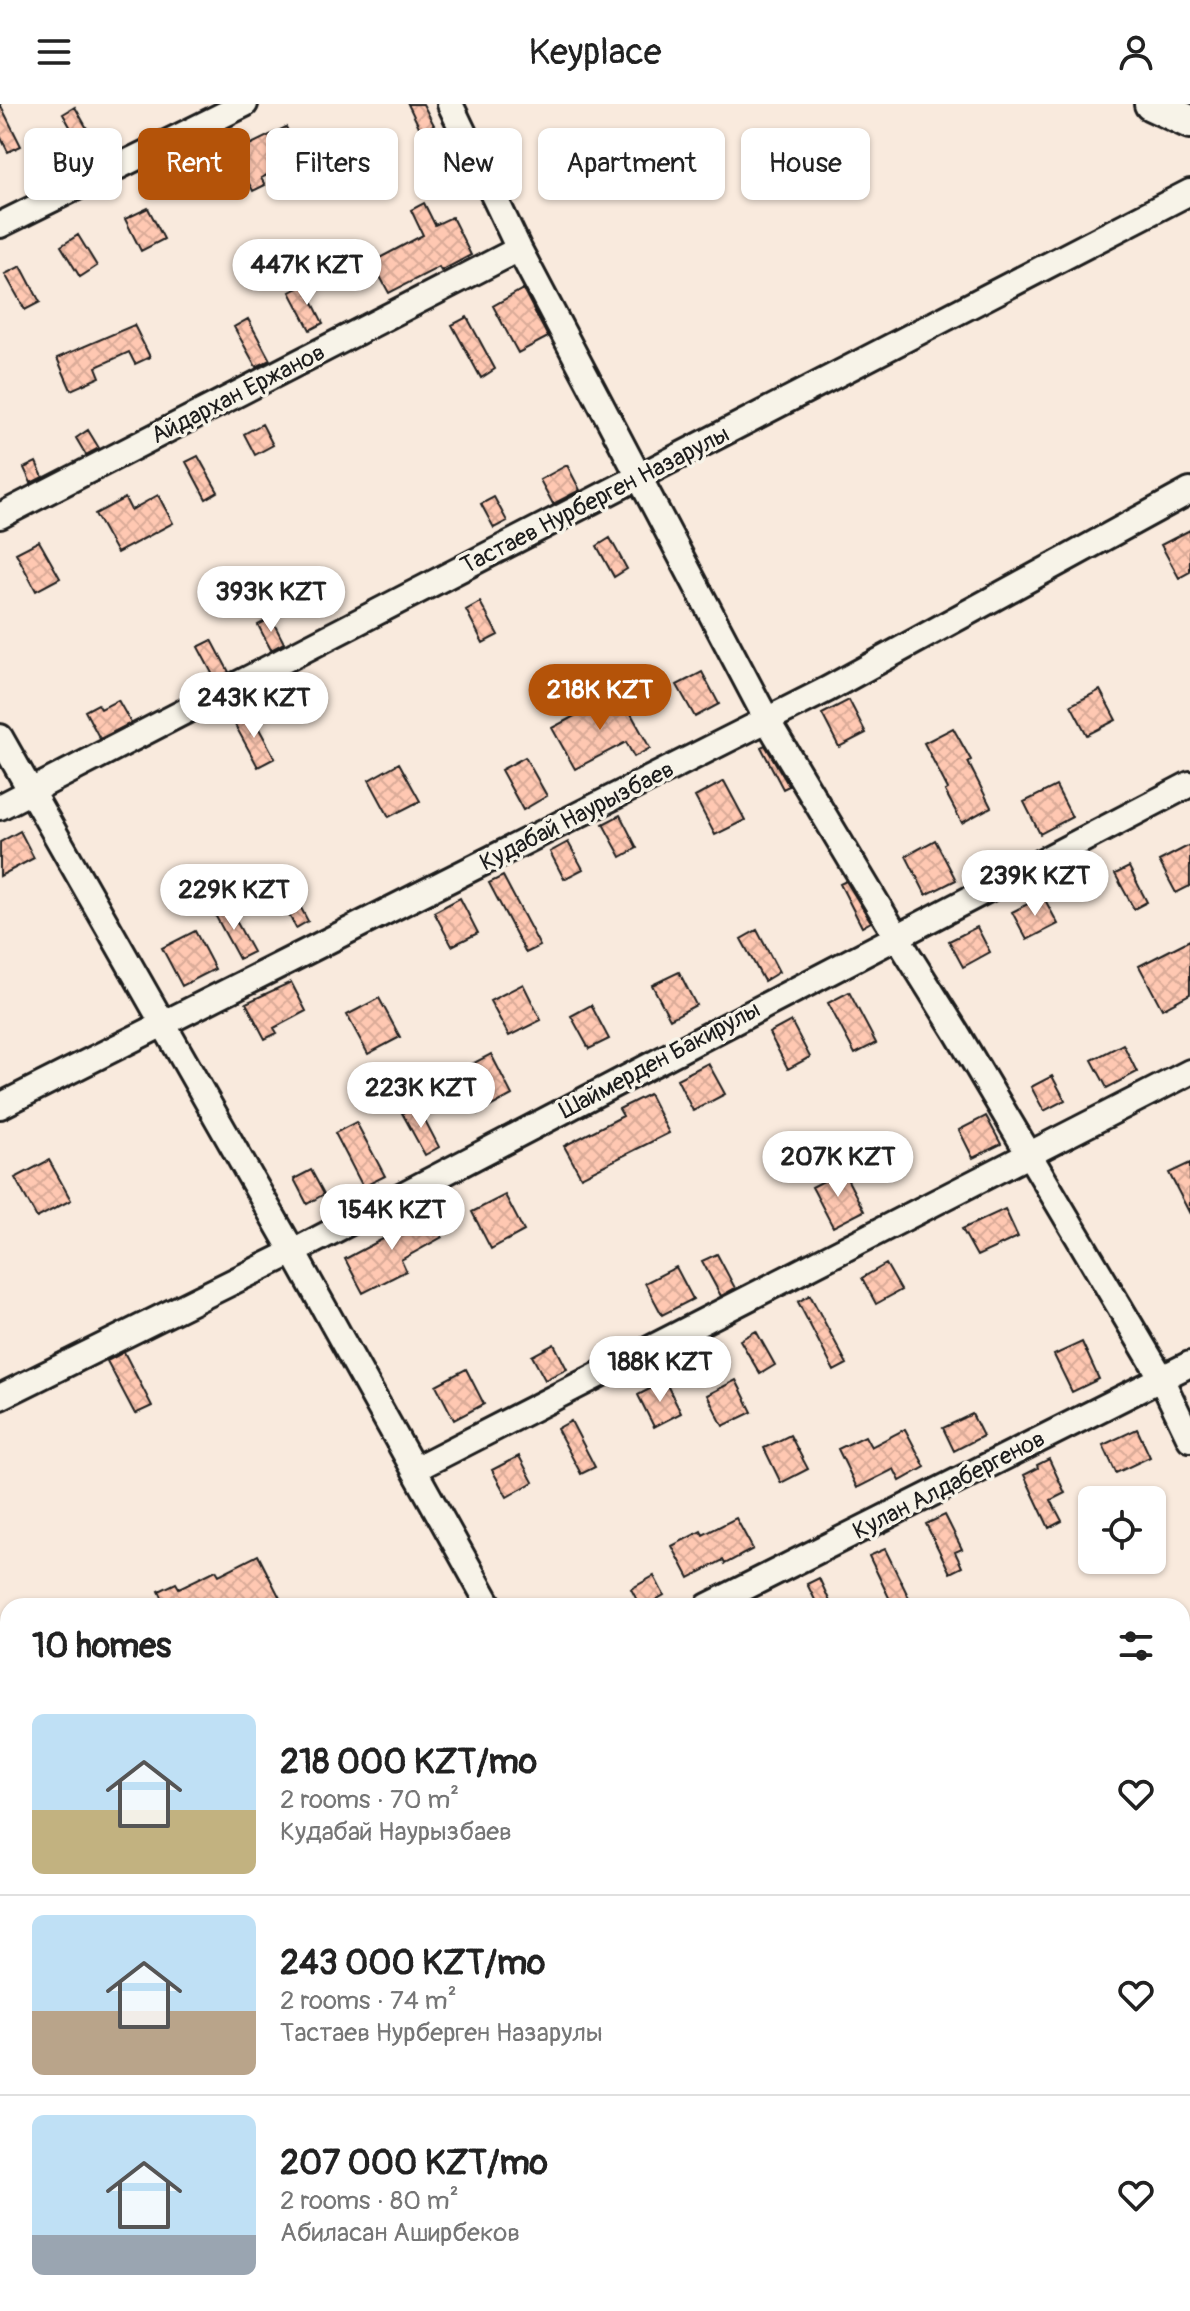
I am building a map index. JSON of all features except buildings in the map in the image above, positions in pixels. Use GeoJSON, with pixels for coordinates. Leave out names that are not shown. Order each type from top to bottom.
{"type":"FeatureCollection","features":[{"type":"Feature","properties":{"kind":"main road"},"geometry":{"type":"LineString","coordinates":[[1151,104],[1190,122]]}},
{"type":"Feature","properties":{"kind":"street"},"geometry":{"type":"LineString","coordinates":[[0,225],[245,104]]}},
{"type":"Feature","properties":{"kind":"street"},"geometry":{"type":"LineString","coordinates":[[450,104],[519,249],[767,720],[957,1033],[1161,1379],[1190,1439]]}},
{"type":"Feature","properties":{"kind":"street","name":"Тастаев Нурберген Назарулы"},"geometry":{"type":"LineString","coordinates":[[0,807],[1190,192]]}},
{"type":"Feature","properties":{"kind":"street","name":"Айдархан Ержанов"},"geometry":{"type":"LineString","coordinates":[[0,516],[519,249]]}},
{"type":"Feature","properties":{"kind":"street","name":"Кудабай Наурызбаев"},"geometry":{"type":"LineString","coordinates":[[0,1106],[828,689],[1190,491]]}},
{"type":"Feature","properties":{"kind":"street"},"geometry":{"type":"LineString","coordinates":[[0,737],[486,1598]]}},
{"type":"Feature","properties":{"kind":"street","name":"Шаймерден Бакирулы"},"geometry":{"type":"LineString","coordinates":[[0,1397],[293,1252],[1190,784]]}},
{"type":"Feature","properties":{"kind":"street"},"geometry":{"type":"LineString","coordinates":[[415,1469],[1190,1072]]}},
{"type":"Feature","properties":{"kind":"street","name":"Кулан Алдабергенов"},"geometry":{"type":"LineString","coordinates":[[724,1598],[1190,1364]]}}]}
